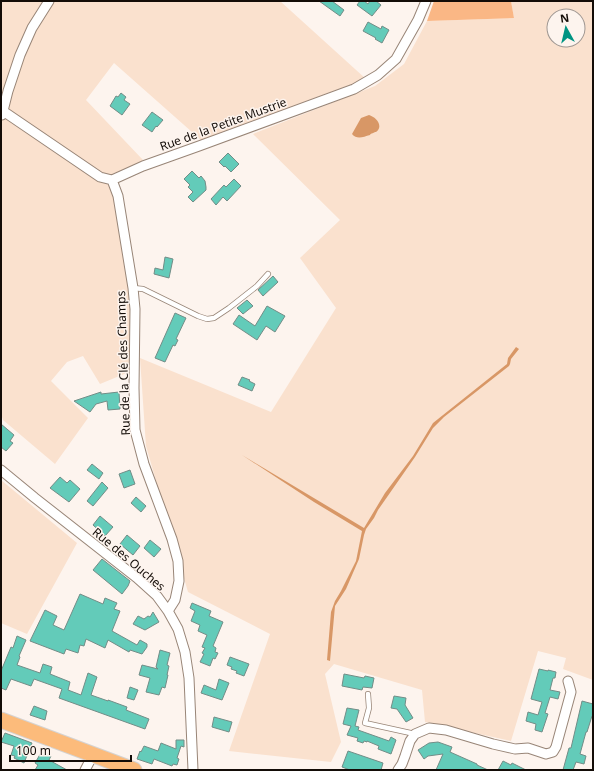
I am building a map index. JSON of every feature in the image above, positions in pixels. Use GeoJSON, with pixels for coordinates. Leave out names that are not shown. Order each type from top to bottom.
{"type":"FeatureCollection","features":[{"type":"Feature","properties":{"kind":"main road"},"geometry":{"type":"LineString","coordinates":[[1,720],[134,770]]}},
{"type":"Feature","properties":{"kind":"street"},"geometry":{"type":"LineString","coordinates":[[49,1],[32,28],[20,55],[2,114],[100,176],[112,180]]}},
{"type":"Feature","properties":{"kind":"street","name":"Rue de la Petite Mustrie"},"geometry":{"type":"LineString","coordinates":[[112,180],[143,166],[354,89],[378,75],[396,59],[418,20],[426,1]]}},
{"type":"Feature","properties":{"kind":"street","name":"Rue de la Clé des Champs"},"geometry":{"type":"LineString","coordinates":[[112,180],[118,196],[135,309],[135,430],[144,464],[172,539],[178,561],[179,581],[175,600],[168,611]]}},
{"type":"Feature","properties":{"kind":"street","name":"Rue des Ouches"},"geometry":{"type":"LineString","coordinates":[[1,470],[137,578],[157,596],[168,611],[178,629],[185,652],[189,678],[193,770]]}},
{"type":"Feature","properties":{"kind":"street"},"geometry":{"type":"LineString","coordinates":[[398,770],[402,764],[410,741],[416,734],[429,728],[446,730],[515,749],[528,748],[546,754],[553,752],[571,692],[568,681]]}},
{"type":"Feature","properties":{"kind":"street"},"geometry":{"type":"LineString","coordinates":[[85,770],[93,755]]}},
{"type":"Feature","properties":{"kind":"lane"},"geometry":{"type":"LineString","coordinates":[[133,288],[143,289],[198,316],[214,318],[257,286],[268,274]]}},
{"type":"Feature","properties":{"kind":"lane"},"geometry":{"type":"LineString","coordinates":[[368,694],[369,708],[365,723],[416,734]]}},
{"type":"Feature","properties":{"kind":"shaded area"},"geometry":{"type":"Polygon","coordinates":[[[1,1],[280,1],[366,79],[201,140],[114,63],[86,100],[143,160],[114,186],[131,282],[129,372],[100,384],[83,356],[67,362],[51,381],[88,418],[55,464],[3,420],[1,414],[1,1]]]}},
{"type":"Feature","properties":{"kind":"shaded area"},"geometry":{"type":"Polygon","coordinates":[[[434,1],[511,1],[514,18],[427,21],[434,1]]]}},
{"type":"Feature","properties":{"kind":"shaded area"},"geometry":{"type":"Polygon","coordinates":[[[511,1],[593,1],[593,680],[563,669],[566,658],[538,651],[511,741],[425,722],[422,690],[334,664],[325,674],[341,742],[331,762],[229,751],[270,634],[188,592],[146,446],[140,358],[271,412],[336,308],[300,258],[340,220],[253,134],[375,86],[404,64],[427,21],[514,18],[511,1]]]}},
{"type":"Feature","properties":{"kind":"shaded area"},"geometry":{"type":"Polygon","coordinates":[[[369,115],[378,122],[378,130],[363,137],[354,136],[352,134],[361,118],[369,115]]]}},
{"type":"Feature","properties":{"kind":"shaded area"},"geometry":{"type":"Polygon","coordinates":[[[516,347],[519,349],[511,359],[509,366],[444,417],[433,428],[366,529],[359,559],[346,589],[335,606],[330,661],[327,660],[331,612],[335,601],[356,561],[362,531],[242,455],[364,528],[385,493],[413,456],[433,423],[507,364],[508,358],[516,347]]]}},
{"type":"Feature","properties":{"kind":"shaded area"},"geometry":{"type":"Polygon","coordinates":[[[1,480],[77,543],[27,634],[1,623],[1,480]]]}},
{"type":"Feature","properties":{"kind":"building"},"geometry":{"type":"Polygon","coordinates":[[[319,1],[332,1],[344,10],[340,16],[319,1]]]}},
{"type":"Feature","properties":{"kind":"building"},"geometry":{"type":"Polygon","coordinates":[[[360,1],[364,1],[368,4],[370,1],[376,1],[381,5],[372,16],[357,5],[360,1]]]}},
{"type":"Feature","properties":{"kind":"building"},"geometry":{"type":"Polygon","coordinates":[[[368,22],[381,29],[382,26],[389,30],[382,43],[363,31],[368,22]]]}},
{"type":"Feature","properties":{"kind":"building"},"geometry":{"type":"Polygon","coordinates":[[[121,93],[126,97],[124,100],[130,104],[122,115],[110,106],[116,96],[118,97],[121,93]]]}},
{"type":"Feature","properties":{"kind":"building"},"geometry":{"type":"Polygon","coordinates":[[[152,112],[163,120],[152,132],[142,125],[152,112]]]}},
{"type":"Feature","properties":{"kind":"building"},"geometry":{"type":"Polygon","coordinates":[[[228,153],[239,164],[231,172],[219,162],[228,153]]]}},
{"type":"Feature","properties":{"kind":"building"},"geometry":{"type":"Polygon","coordinates":[[[192,171],[199,178],[201,176],[205,181],[206,187],[206,190],[193,202],[188,197],[193,192],[188,187],[190,185],[184,179],[192,171]]]}},
{"type":"Feature","properties":{"kind":"building"},"geometry":{"type":"Polygon","coordinates":[[[234,179],[241,186],[227,201],[223,197],[216,205],[211,199],[224,185],[226,187],[234,179]]]}},
{"type":"Feature","properties":{"kind":"building"},"geometry":{"type":"Polygon","coordinates":[[[165,257],[173,259],[169,278],[154,274],[155,268],[163,270],[165,257]]]}},
{"type":"Feature","properties":{"kind":"building"},"geometry":{"type":"Polygon","coordinates":[[[273,276],[278,282],[263,296],[258,290],[273,276]]]}},
{"type":"Feature","properties":{"kind":"building"},"geometry":{"type":"Polygon","coordinates":[[[247,300],[253,306],[243,314],[237,308],[247,300]]]}},
{"type":"Feature","properties":{"kind":"building"},"geometry":{"type":"Polygon","coordinates":[[[267,306],[285,316],[275,332],[266,326],[257,340],[233,324],[239,315],[255,326],[267,306]]]}},
{"type":"Feature","properties":{"kind":"building"},"geometry":{"type":"Polygon","coordinates":[[[175,313],[186,318],[176,339],[178,340],[175,346],[173,345],[165,362],[155,358],[175,313]]]}},
{"type":"Feature","properties":{"kind":"building"},"geometry":{"type":"Polygon","coordinates":[[[242,377],[255,384],[252,391],[238,385],[242,377]]]}},
{"type":"Feature","properties":{"kind":"building"},"geometry":{"type":"Polygon","coordinates":[[[101,392],[101,394],[119,392],[120,409],[108,410],[107,401],[96,404],[90,412],[74,401],[101,392]]]}},
{"type":"Feature","properties":{"kind":"building"},"geometry":{"type":"Polygon","coordinates":[[[1,424],[14,435],[10,441],[13,443],[6,451],[1,447],[1,424]]]}},
{"type":"Feature","properties":{"kind":"building"},"geometry":{"type":"Polygon","coordinates":[[[92,464],[103,473],[99,479],[87,470],[92,464]]]}},
{"type":"Feature","properties":{"kind":"building"},"geometry":{"type":"Polygon","coordinates":[[[130,470],[135,484],[124,488],[119,474],[130,470]]]}},
{"type":"Feature","properties":{"kind":"building"},"geometry":{"type":"Polygon","coordinates":[[[60,477],[67,483],[70,480],[80,489],[69,502],[50,488],[60,477]]]}},
{"type":"Feature","properties":{"kind":"building"},"geometry":{"type":"Polygon","coordinates":[[[102,482],[108,488],[93,506],[87,501],[102,482]]]}},
{"type":"Feature","properties":{"kind":"building"},"geometry":{"type":"Polygon","coordinates":[[[136,497],[146,506],[141,512],[131,503],[136,497]]]}},
{"type":"Feature","properties":{"kind":"building"},"geometry":{"type":"Polygon","coordinates":[[[100,516],[113,527],[105,536],[93,525],[100,516]]]}},
{"type":"Feature","properties":{"kind":"building"},"geometry":{"type":"Polygon","coordinates":[[[127,535],[140,546],[133,555],[120,544],[127,535]]]}},
{"type":"Feature","properties":{"kind":"building"},"geometry":{"type":"Polygon","coordinates":[[[150,540],[161,549],[154,557],[144,548],[150,540]]]}},
{"type":"Feature","properties":{"kind":"building"},"geometry":{"type":"Polygon","coordinates":[[[102,559],[130,581],[122,594],[93,570],[102,559]]]}},
{"type":"Feature","properties":{"kind":"building"},"geometry":{"type":"Polygon","coordinates":[[[80,594],[103,604],[105,598],[117,603],[114,609],[120,611],[112,631],[137,645],[140,640],[147,644],[147,647],[142,654],[130,650],[129,652],[108,640],[105,648],[86,639],[84,646],[80,645],[78,653],[66,649],[64,654],[30,641],[45,610],[57,616],[53,625],[64,630],[80,594]]]}},
{"type":"Feature","properties":{"kind":"building"},"geometry":{"type":"Polygon","coordinates":[[[192,603],[211,611],[209,616],[223,622],[213,646],[216,648],[215,652],[218,653],[215,659],[213,658],[210,666],[200,662],[204,654],[202,653],[205,648],[202,647],[207,635],[198,631],[200,625],[191,621],[195,611],[190,608],[192,603]]]}},
{"type":"Feature","properties":{"kind":"building"},"geometry":{"type":"Polygon","coordinates":[[[153,612],[159,622],[145,630],[133,624],[138,616],[144,619],[148,616],[150,617],[153,612]]]}},
{"type":"Feature","properties":{"kind":"building"},"geometry":{"type":"Polygon","coordinates":[[[17,636],[26,640],[17,665],[40,673],[43,664],[52,667],[50,674],[70,682],[68,690],[81,695],[88,673],[97,677],[91,695],[127,707],[126,710],[149,719],[145,729],[59,698],[62,689],[34,679],[31,686],[11,679],[6,690],[1,688],[1,671],[11,647],[13,648],[17,636]]]}},
{"type":"Feature","properties":{"kind":"building"},"geometry":{"type":"Polygon","coordinates":[[[160,650],[170,653],[167,665],[169,666],[165,688],[162,687],[159,695],[146,692],[150,678],[139,675],[142,665],[158,669],[156,667],[160,650]]]}},
{"type":"Feature","properties":{"kind":"building"},"geometry":{"type":"Polygon","coordinates":[[[230,657],[249,664],[244,676],[236,673],[237,671],[231,669],[232,667],[227,665],[230,657]]]}},
{"type":"Feature","properties":{"kind":"building"},"geometry":{"type":"Polygon","coordinates":[[[539,669],[556,672],[550,690],[560,692],[558,699],[550,697],[545,713],[548,714],[542,732],[535,730],[536,724],[526,721],[528,712],[538,715],[542,702],[531,699],[539,669]]]}},
{"type":"Feature","properties":{"kind":"building"},"geometry":{"type":"Polygon","coordinates":[[[344,674],[364,678],[365,676],[374,678],[372,688],[363,687],[362,690],[342,686],[344,674]]]}},
{"type":"Feature","properties":{"kind":"building"},"geometry":{"type":"Polygon","coordinates":[[[219,679],[229,683],[222,700],[201,693],[204,685],[216,690],[219,679]]]}},
{"type":"Feature","properties":{"kind":"building"},"geometry":{"type":"Polygon","coordinates":[[[130,687],[138,690],[134,700],[127,698],[130,687]]]}},
{"type":"Feature","properties":{"kind":"building"},"geometry":{"type":"Polygon","coordinates":[[[394,696],[406,698],[405,705],[413,718],[406,722],[397,709],[391,708],[394,696]]]}},
{"type":"Feature","properties":{"kind":"building"},"geometry":{"type":"Polygon","coordinates":[[[582,701],[593,704],[593,717],[592,716],[586,732],[580,754],[586,756],[584,764],[576,762],[573,770],[563,770],[569,748],[571,748],[582,701]]]}},
{"type":"Feature","properties":{"kind":"building"},"geometry":{"type":"Polygon","coordinates":[[[34,706],[47,711],[45,720],[30,715],[34,706]]]}},
{"type":"Feature","properties":{"kind":"building"},"geometry":{"type":"Polygon","coordinates":[[[347,708],[359,710],[355,726],[359,727],[358,730],[389,741],[391,737],[396,740],[391,754],[378,749],[379,746],[367,741],[364,741],[363,743],[357,741],[358,738],[347,735],[351,726],[343,724],[347,708]]]}},
{"type":"Feature","properties":{"kind":"building"},"geometry":{"type":"Polygon","coordinates":[[[214,717],[232,722],[229,732],[212,727],[214,717]]]}},
{"type":"Feature","properties":{"kind":"building"},"geometry":{"type":"Polygon","coordinates":[[[5,733],[32,743],[24,763],[14,758],[15,756],[11,755],[14,746],[1,742],[5,733]]]}},
{"type":"Feature","properties":{"kind":"building"},"geometry":{"type":"Polygon","coordinates":[[[176,740],[184,740],[184,747],[181,746],[177,758],[179,759],[177,765],[173,764],[172,766],[154,759],[152,764],[137,759],[144,746],[158,751],[161,743],[176,749],[176,740]]]}},
{"type":"Feature","properties":{"kind":"building"},"geometry":{"type":"Polygon","coordinates":[[[438,742],[452,747],[450,752],[488,770],[436,770],[443,754],[428,756],[424,759],[418,750],[429,743],[438,742]]]}},
{"type":"Feature","properties":{"kind":"building"},"geometry":{"type":"Polygon","coordinates":[[[42,751],[51,756],[49,760],[67,770],[35,770],[38,765],[35,763],[42,751]]]}},
{"type":"Feature","properties":{"kind":"building"},"geometry":{"type":"Polygon","coordinates":[[[348,751],[383,763],[381,770],[350,770],[342,767],[348,751]]]}},
{"type":"Feature","properties":{"kind":"building"},"geometry":{"type":"Polygon","coordinates":[[[503,761],[511,765],[512,763],[526,770],[498,770],[503,761]]]}}]}
